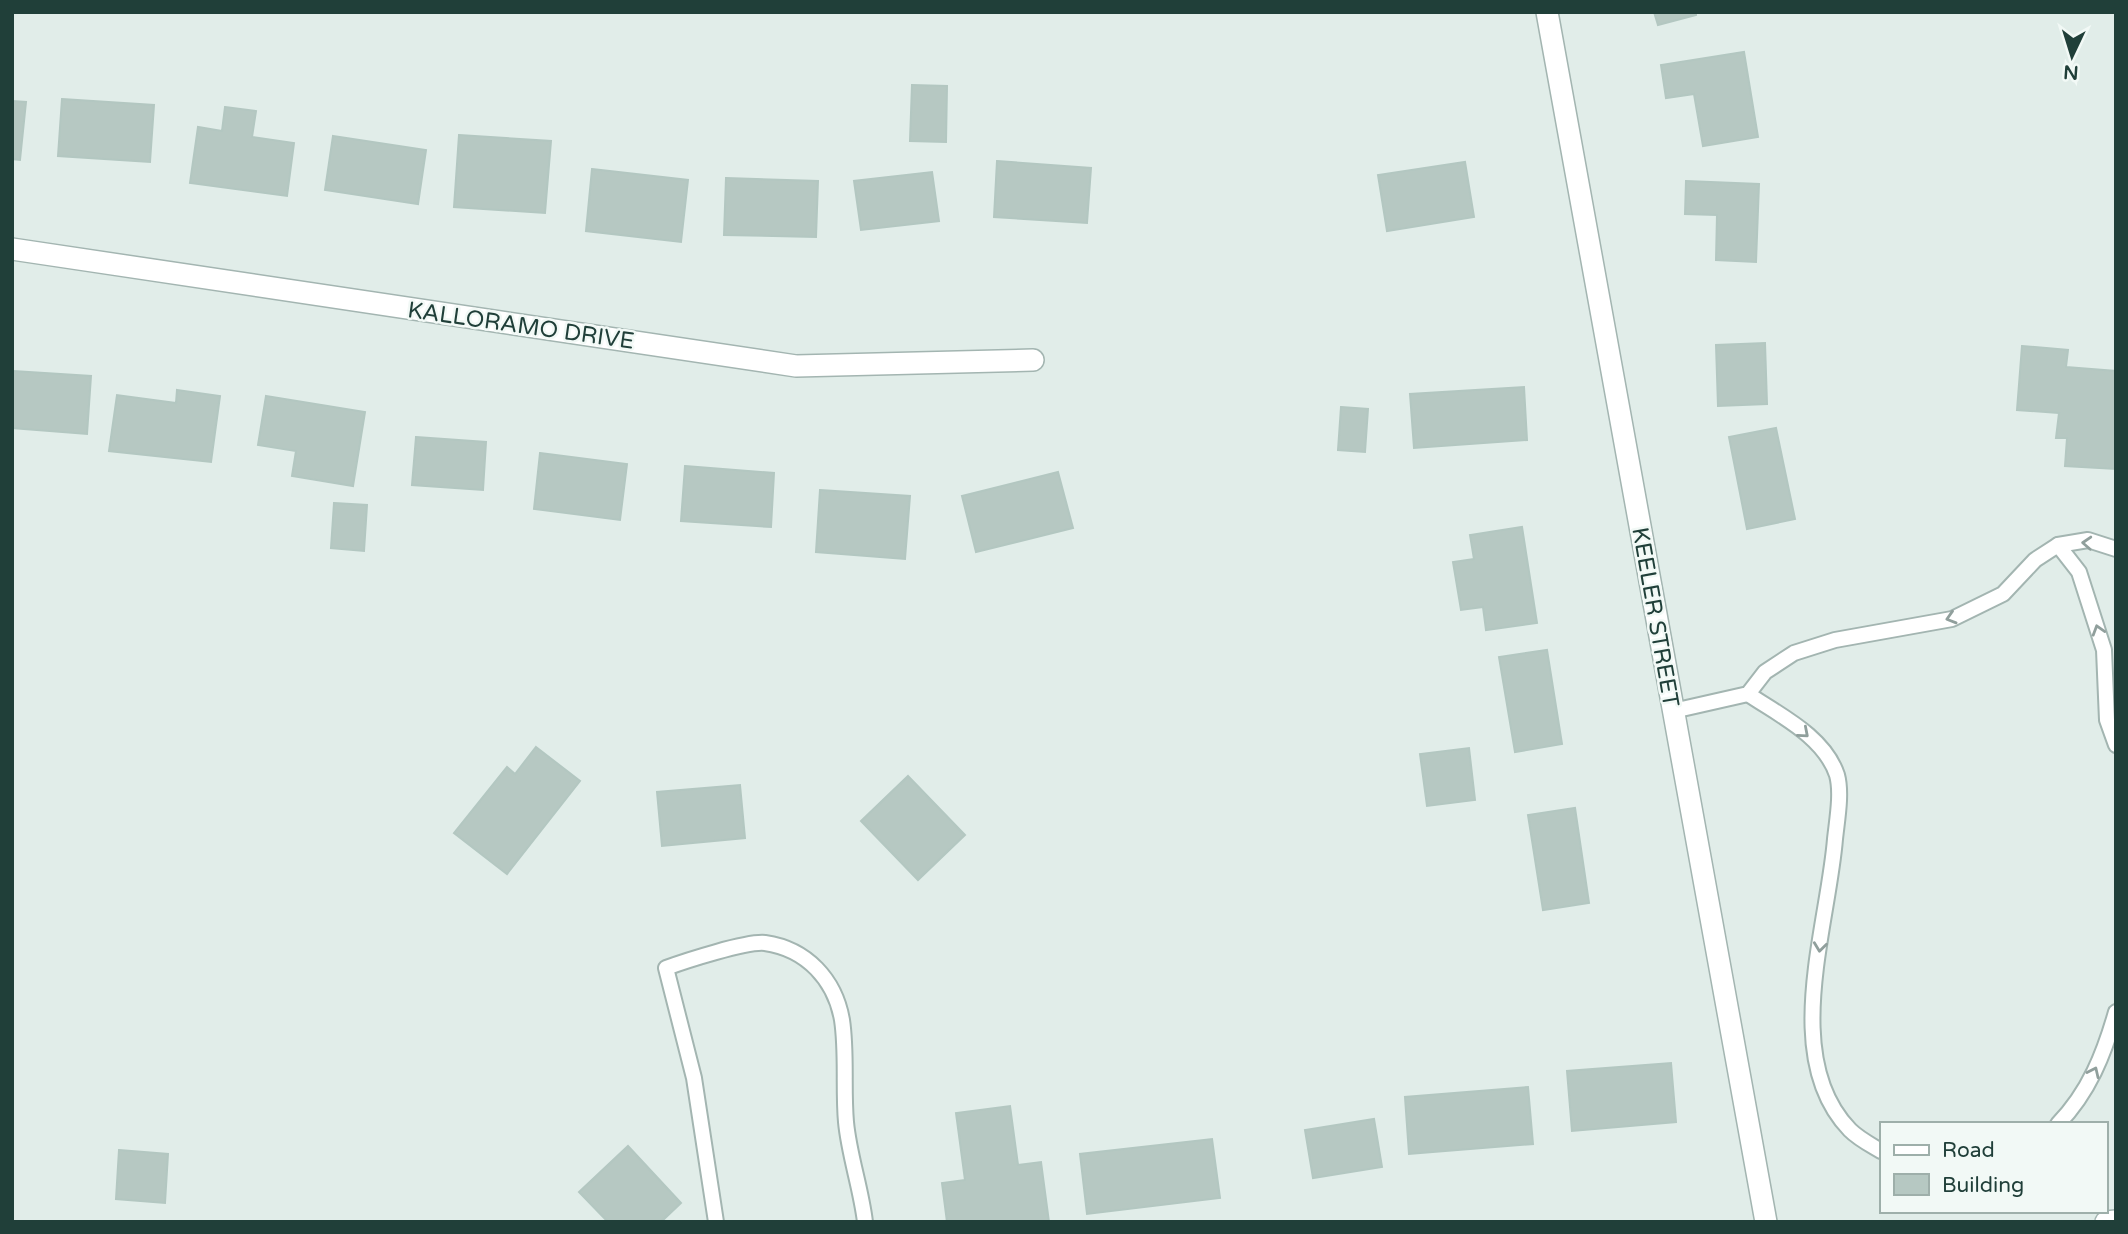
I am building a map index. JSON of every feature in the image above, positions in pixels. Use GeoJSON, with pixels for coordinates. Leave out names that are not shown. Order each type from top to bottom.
{"type":"FeatureCollection","features":[{"type":"Feature","properties":{"kind":"street","name":"KEELER STREET"},"geometry":{"type":"LineString","coordinates":[[1547,12],[1766,1222]]}},
{"type":"Feature","properties":{"kind":"street","name":"KALLORAMO DRIVE"},"geometry":{"type":"LineString","coordinates":[[12,249],[796,366],[1033,360]]}},
{"type":"Feature","properties":{"kind":"street"},"geometry":{"type":"LineString","coordinates":[[2106,1222],[2116,1221]]}},
{"type":"Feature","properties":{"kind":"lane"},"geometry":{"type":"LineString","coordinates":[[1673,711],[1748,694],[1765,671],[1794,653],[1835,640],[1952,619],[2003,594],[2035,560],[2058,545],[2088,540],[2116,549]]}},
{"type":"Feature","properties":{"kind":"lane"},"geometry":{"type":"LineString","coordinates":[[2058,545],[2079,572],[2104,650],[2107,720],[2116,745]]}},
{"type":"Feature","properties":{"kind":"lane"},"geometry":{"type":"LineString","coordinates":[[1748,694],[1789,719],[1821,748],[1837,776],[1834,856],[1811,1033],[1822,1086],[1832,1106],[1852,1132],[1880,1150]]}},
{"type":"Feature","properties":{"kind":"lane"},"geometry":{"type":"LineString","coordinates":[[716,1222],[694,1078],[666,968],[687,960],[764,943],[795,955],[822,971],[835,990],[842,1022],[846,1124],[865,1222]]}},
{"type":"Feature","properties":{"kind":"lane"},"geometry":{"type":"LineString","coordinates":[[2060,1122],[2074,1107],[2094,1075],[2116,1012]]}},
{"type":"Feature","properties":{"kind":"building"},"geometry":{"type":"Polygon","coordinates":[[[1654,12],[1696,12],[1696,15],[1658,25],[1654,12]]]}},
{"type":"Feature","properties":{"kind":"building"},"geometry":{"type":"Polygon","coordinates":[[[1744,52],[1758,137],[1703,146],[1694,94],[1666,98],[1661,65],[1744,52]]]}},
{"type":"Feature","properties":{"kind":"building"},"geometry":{"type":"Polygon","coordinates":[[[912,85],[947,86],[946,142],[910,141],[912,85]]]}},
{"type":"Feature","properties":{"kind":"building"},"geometry":{"type":"Polygon","coordinates":[[[62,99],[154,105],[150,162],[58,156],[62,99]]]}},
{"type":"Feature","properties":{"kind":"building"},"geometry":{"type":"Polygon","coordinates":[[[12,101],[26,102],[20,160],[12,159],[12,101]]]}},
{"type":"Feature","properties":{"kind":"building"},"geometry":{"type":"Polygon","coordinates":[[[225,107],[256,111],[252,137],[294,143],[287,196],[190,183],[198,127],[222,131],[225,107]]]}},
{"type":"Feature","properties":{"kind":"building"},"geometry":{"type":"Polygon","coordinates":[[[459,135],[551,141],[545,213],[454,207],[459,135]]]}},
{"type":"Feature","properties":{"kind":"building"},"geometry":{"type":"Polygon","coordinates":[[[333,136],[426,150],[418,204],[325,190],[333,136]]]}},
{"type":"Feature","properties":{"kind":"building"},"geometry":{"type":"Polygon","coordinates":[[[997,161],[1091,168],[1087,223],[994,217],[997,161]]]}},
{"type":"Feature","properties":{"kind":"building"},"geometry":{"type":"Polygon","coordinates":[[[1465,162],[1474,217],[1387,231],[1378,175],[1465,162]]]}},
{"type":"Feature","properties":{"kind":"building"},"geometry":{"type":"Polygon","coordinates":[[[592,169],[688,180],[681,242],[586,231],[592,169]]]}},
{"type":"Feature","properties":{"kind":"building"},"geometry":{"type":"Polygon","coordinates":[[[932,172],[939,221],[861,230],[854,181],[932,172]]]}},
{"type":"Feature","properties":{"kind":"building"},"geometry":{"type":"Polygon","coordinates":[[[726,178],[818,181],[816,237],[724,235],[726,178]]]}},
{"type":"Feature","properties":{"kind":"building"},"geometry":{"type":"Polygon","coordinates":[[[1686,181],[1759,184],[1756,262],[1716,260],[1717,215],[1685,214],[1686,181]]]}},
{"type":"Feature","properties":{"kind":"building"},"geometry":{"type":"Polygon","coordinates":[[[1765,343],[1767,404],[1718,406],[1716,345],[1765,343]]]}},
{"type":"Feature","properties":{"kind":"building"},"geometry":{"type":"Polygon","coordinates":[[[2022,346],[2068,350],[2066,367],[2116,371],[2116,469],[2065,466],[2067,438],[2056,438],[2059,413],[2017,410],[2022,346]]]}},
{"type":"Feature","properties":{"kind":"building"},"geometry":{"type":"Polygon","coordinates":[[[13,371],[91,376],[87,434],[12,428],[13,371]]]}},
{"type":"Feature","properties":{"kind":"building"},"geometry":{"type":"Polygon","coordinates":[[[1524,387],[1527,440],[1414,448],[1410,394],[1524,387]]]}},
{"type":"Feature","properties":{"kind":"building"},"geometry":{"type":"Polygon","coordinates":[[[177,390],[220,396],[211,462],[109,451],[117,395],[176,403],[177,390]]]}},
{"type":"Feature","properties":{"kind":"building"},"geometry":{"type":"Polygon","coordinates":[[[266,396],[365,412],[353,486],[292,476],[296,451],[258,445],[266,396]]]}},
{"type":"Feature","properties":{"kind":"building"},"geometry":{"type":"Polygon","coordinates":[[[1341,407],[1368,409],[1365,452],[1338,450],[1341,407]]]}},
{"type":"Feature","properties":{"kind":"building"},"geometry":{"type":"Polygon","coordinates":[[[1776,428],[1795,519],[1747,529],[1729,437],[1776,428]]]}},
{"type":"Feature","properties":{"kind":"building"},"geometry":{"type":"Polygon","coordinates":[[[416,437],[486,442],[483,490],[412,485],[416,437]]]}},
{"type":"Feature","properties":{"kind":"building"},"geometry":{"type":"Polygon","coordinates":[[[540,453],[627,464],[620,520],[534,509],[540,453]]]}},
{"type":"Feature","properties":{"kind":"building"},"geometry":{"type":"Polygon","coordinates":[[[685,466],[774,473],[771,527],[681,521],[685,466]]]}},
{"type":"Feature","properties":{"kind":"building"},"geometry":{"type":"Polygon","coordinates":[[[1058,472],[1073,528],[976,552],[962,496],[1058,472]]]}},
{"type":"Feature","properties":{"kind":"building"},"geometry":{"type":"Polygon","coordinates":[[[820,490],[910,496],[905,559],[816,552],[820,490]]]}},
{"type":"Feature","properties":{"kind":"building"},"geometry":{"type":"Polygon","coordinates":[[[334,503],[367,505],[364,551],[331,548],[334,503]]]}},
{"type":"Feature","properties":{"kind":"building"},"geometry":{"type":"Polygon","coordinates":[[[1522,527],[1537,623],[1486,630],[1483,607],[1461,610],[1453,562],[1474,559],[1470,535],[1522,527]]]}},
{"type":"Feature","properties":{"kind":"building"},"geometry":{"type":"Polygon","coordinates":[[[1547,650],[1562,744],[1515,752],[1499,657],[1547,650]]]}},
{"type":"Feature","properties":{"kind":"building"},"geometry":{"type":"Polygon","coordinates":[[[536,747],[580,781],[507,874],[454,833],[507,767],[515,774],[536,747]]]}},
{"type":"Feature","properties":{"kind":"building"},"geometry":{"type":"Polygon","coordinates":[[[1469,748],[1475,800],[1427,806],[1420,754],[1469,748]]]}},
{"type":"Feature","properties":{"kind":"building"},"geometry":{"type":"Polygon","coordinates":[[[908,776],[965,835],[918,880],[861,821],[908,776]]]}},
{"type":"Feature","properties":{"kind":"building"},"geometry":{"type":"Polygon","coordinates":[[[740,785],[745,838],[662,846],[657,792],[740,785]]]}},
{"type":"Feature","properties":{"kind":"building"},"geometry":{"type":"Polygon","coordinates":[[[1575,808],[1589,903],[1543,910],[1528,815],[1575,808]]]}},
{"type":"Feature","properties":{"kind":"building"},"geometry":{"type":"Polygon","coordinates":[[[1671,1063],[1676,1122],[1572,1131],[1567,1071],[1671,1063]]]}},
{"type":"Feature","properties":{"kind":"building"},"geometry":{"type":"Polygon","coordinates":[[[1528,1087],[1533,1144],[1409,1154],[1405,1097],[1528,1087]]]}},
{"type":"Feature","properties":{"kind":"building"},"geometry":{"type":"Polygon","coordinates":[[[1010,1106],[1018,1165],[1041,1162],[1049,1222],[947,1222],[942,1183],[965,1180],[956,1113],[1010,1106]]]}},
{"type":"Feature","properties":{"kind":"building"},"geometry":{"type":"Polygon","coordinates":[[[1374,1119],[1382,1167],[1313,1178],[1305,1130],[1374,1119]]]}},
{"type":"Feature","properties":{"kind":"building"},"geometry":{"type":"Polygon","coordinates":[[[1212,1139],[1220,1198],[1087,1214],[1080,1154],[1212,1139]]]}},
{"type":"Feature","properties":{"kind":"building"},"geometry":{"type":"Polygon","coordinates":[[[628,1146],[681,1203],[661,1222],[608,1222],[579,1192],[628,1146]]]}},
{"type":"Feature","properties":{"kind":"building"},"geometry":{"type":"Polygon","coordinates":[[[119,1150],[168,1154],[165,1203],[116,1199],[119,1150]]]}}]}
